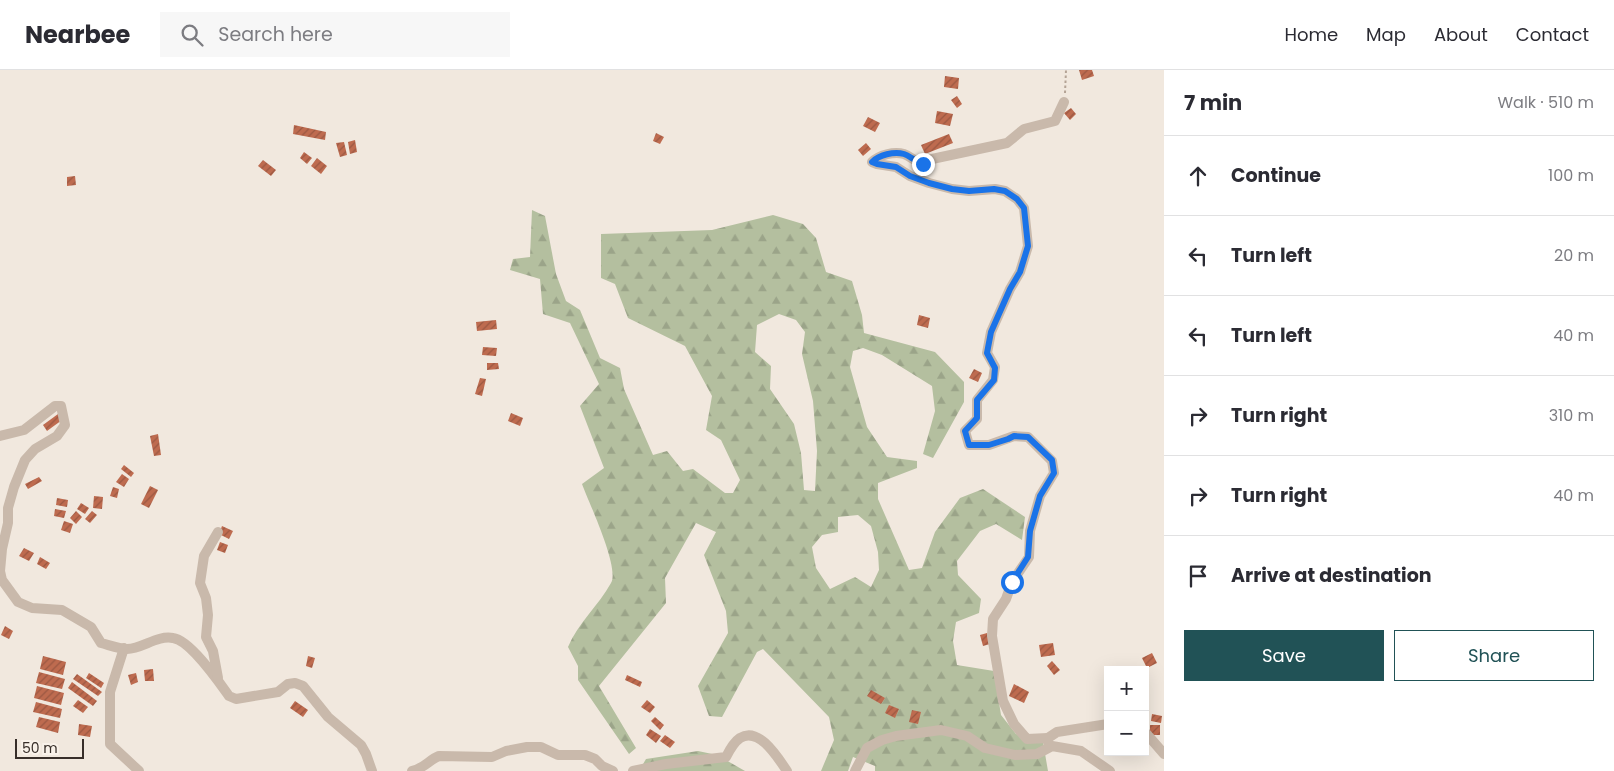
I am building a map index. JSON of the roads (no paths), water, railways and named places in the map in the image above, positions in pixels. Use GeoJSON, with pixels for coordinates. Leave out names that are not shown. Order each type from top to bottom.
{"type":"FeatureCollection","features":[{"type":"Feature","properties":{"kind":"street"},"geometry":{"type":"LineString","coordinates":[[1064,102],[1054,122],[1024,129],[1007,143],[937,158],[923,164],[914,161],[904,154],[886,154],[872,162],[896,167],[910,176],[952,189],[969,191],[994,189],[1005,191],[1017,199],[1024,208],[1028,246],[1020,272],[1010,289],[991,332],[987,353],[995,368],[994,380],[977,400],[977,418],[965,431],[969,445],[989,445],[1014,436],[1028,437],[1052,460],[1054,473],[1040,496],[1030,531],[1028,557],[1012,582],[1006,599],[993,619],[992,636],[1003,701],[1014,724],[1027,739],[1050,742],[1081,751],[1110,771]]}},
{"type":"Feature","properties":{"kind":"street"},"geometry":{"type":"LineString","coordinates":[[0,436],[24,430],[55,406],[61,406],[66,425],[56,436],[35,449],[25,460],[8,508],[8,523],[2,549],[0,571],[2,580],[18,602],[32,608],[62,610],[91,628],[101,643],[128,649],[172,637],[180,640],[201,658],[229,696],[236,698],[278,692],[288,684],[295,683],[303,686],[328,717],[361,745],[372,771]]}},
{"type":"Feature","properties":{"kind":"street"},"geometry":{"type":"LineString","coordinates":[[218,532],[204,556],[200,582],[206,598],[208,615],[206,637],[213,652],[218,681]]}},
{"type":"Feature","properties":{"kind":"street"},"geometry":{"type":"LineString","coordinates":[[124,648],[110,692],[110,744],[139,771]]}},
{"type":"Feature","properties":{"kind":"street"},"geometry":{"type":"LineString","coordinates":[[855,771],[867,748],[889,738],[926,731],[941,730],[967,736],[985,748],[1016,755],[1037,754],[1050,742],[1057,732],[1104,725]]}},
{"type":"Feature","properties":{"kind":"street"},"geometry":{"type":"LineString","coordinates":[[633,771],[666,764],[726,756],[739,738],[748,735],[758,738],[773,750],[787,771]]}},
{"type":"Feature","properties":{"kind":"street"},"geometry":{"type":"LineString","coordinates":[[1149,737],[1164,754]]}},
{"type":"Feature","properties":{"kind":"street"},"geometry":{"type":"LineString","coordinates":[[412,771],[420,769],[433,758],[439,756],[492,757],[506,751],[527,747],[541,748],[558,755],[585,755],[595,759],[602,766],[612,771]]}}]}
